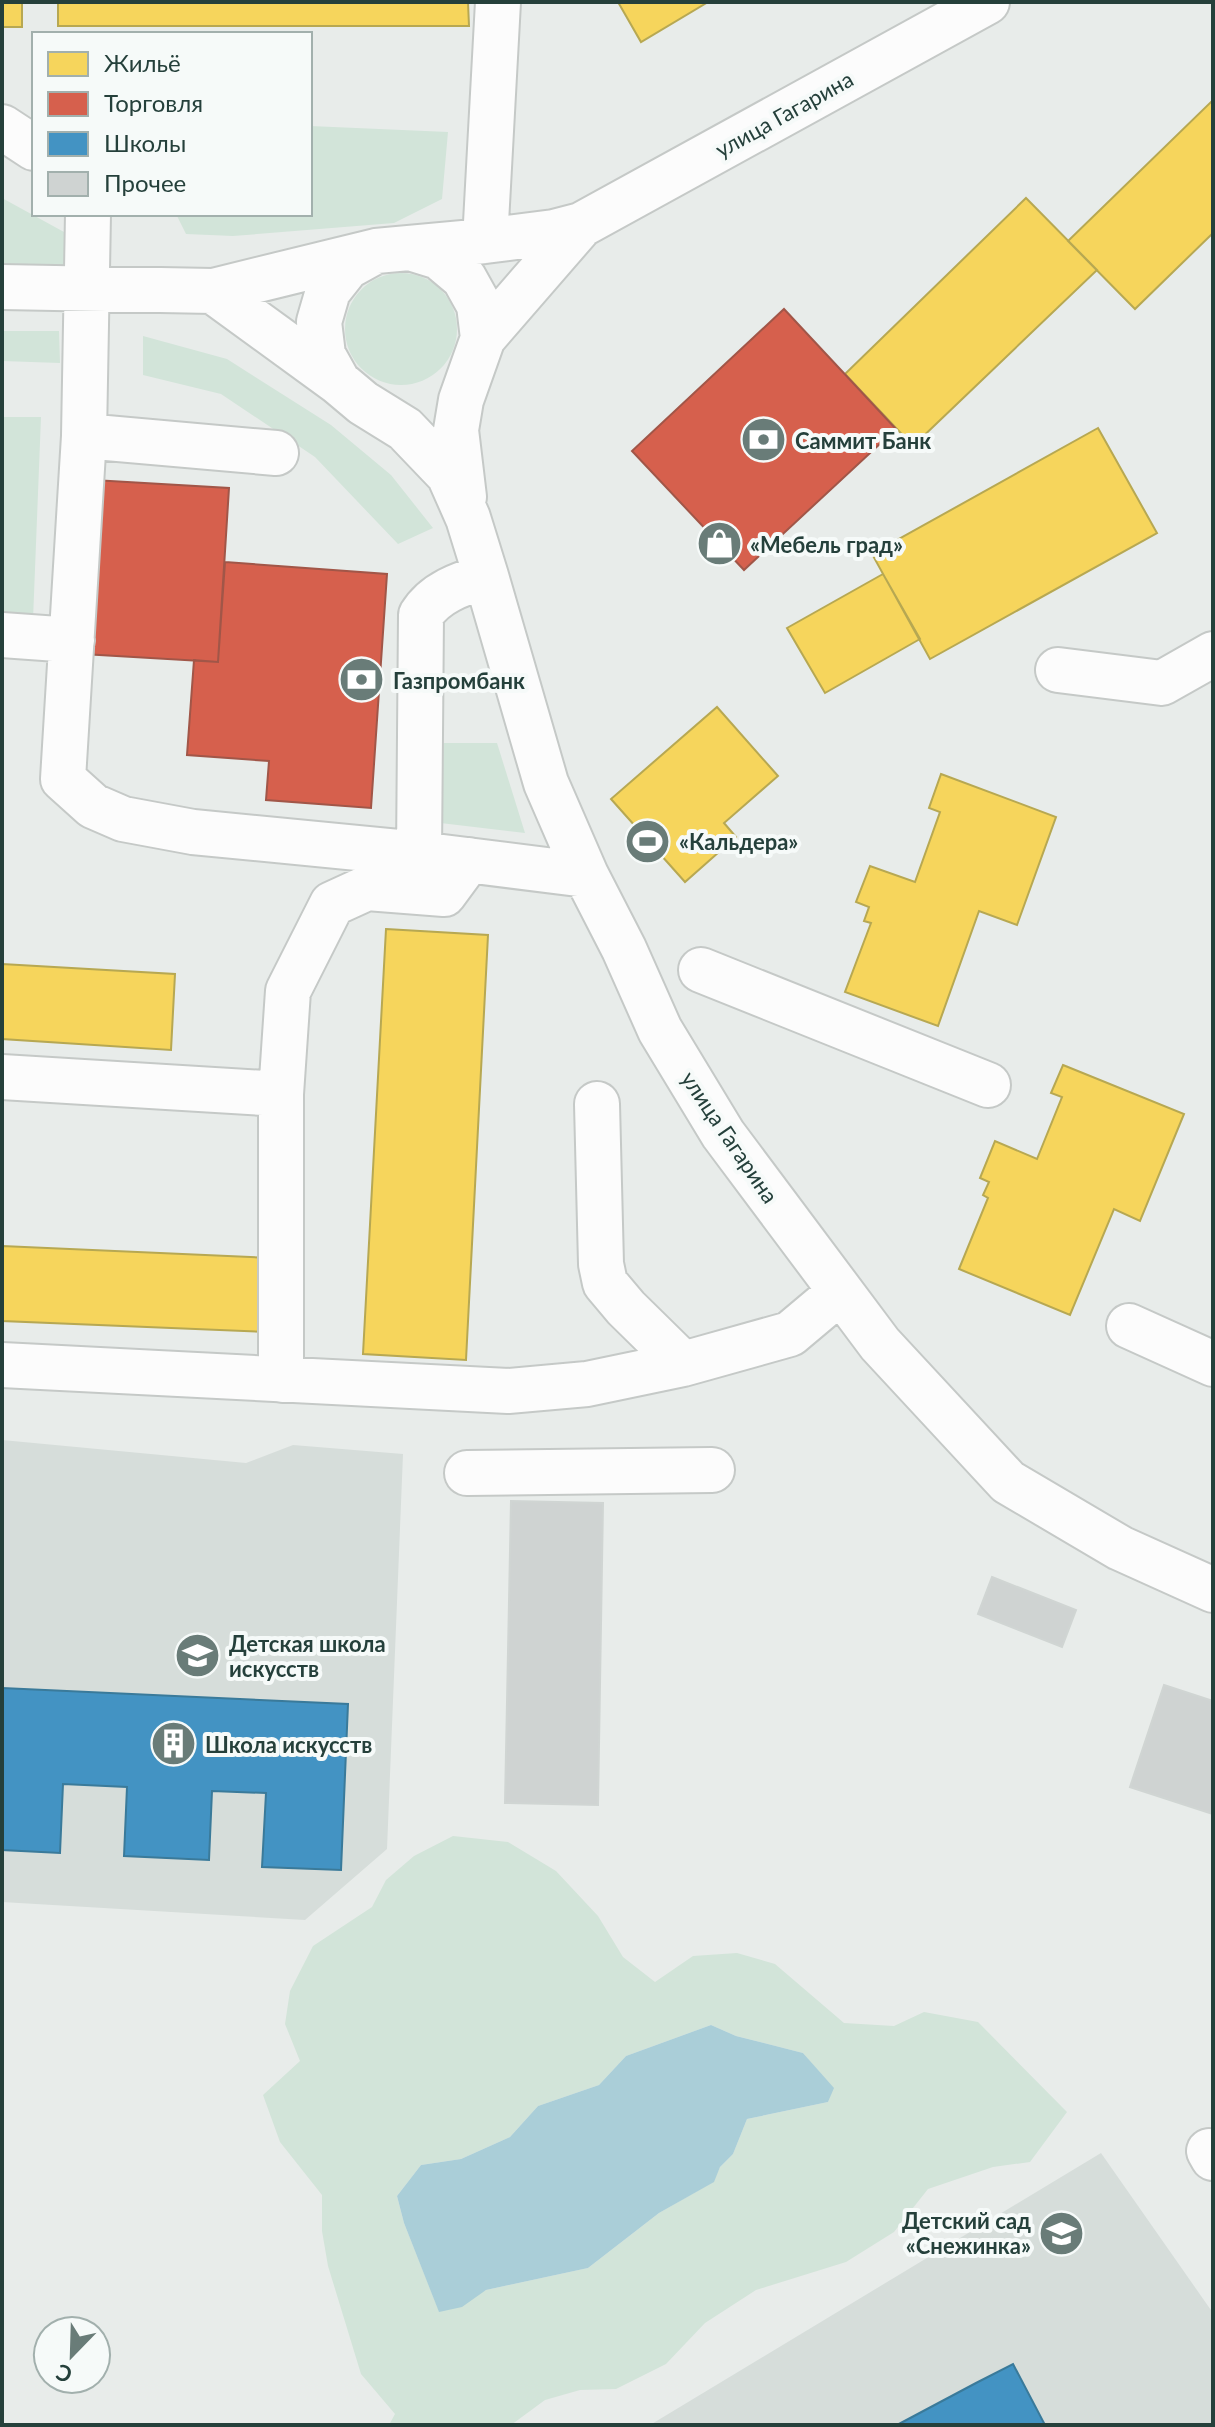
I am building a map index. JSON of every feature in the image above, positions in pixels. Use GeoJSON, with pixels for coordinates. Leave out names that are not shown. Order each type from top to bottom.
{"type":"FeatureCollection","features":[{"type":"Feature","properties":{"kind":"street"},"geometry":{"type":"LineString","coordinates":[[485,241],[498,2]]}},
{"type":"Feature","properties":{"kind":"street","name":"улица Гагарина"},"geometry":{"type":"LineString","coordinates":[[581,225],[987,2]]}},
{"type":"Feature","properties":{"kind":"street"},"geometry":{"type":"LineString","coordinates":[[2,127],[32,147]]}},
{"type":"Feature","properties":{"kind":"street"},"geometry":{"type":"LineString","coordinates":[[88,216],[84,436],[63,779],[93,806],[123,819],[193,832],[419,854],[586,875]]}},
{"type":"Feature","properties":{"kind":"street"},"geometry":{"type":"LineString","coordinates":[[2,287],[213,291],[392,249],[485,241],[554,232],[581,225]]}},
{"type":"Feature","properties":{"kind":"street"},"geometry":{"type":"LineString","coordinates":[[468,518],[456,430],[461,400],[479,353],[479,305],[464,278],[439,257],[392,249],[347,267],[328,291],[319,322],[323,355],[350,392],[395,412],[426,408],[455,391],[479,353],[581,225]]}},
{"type":"Feature","properties":{"kind":"street"},"geometry":{"type":"LineString","coordinates":[[213,291],[405,429],[449,475],[468,518]]}},
{"type":"Feature","properties":{"kind":"street"},"geometry":{"type":"LineString","coordinates":[[84,436],[276,453]]}},
{"type":"Feature","properties":{"kind":"street","name":"улица Гагарина"},"geometry":{"type":"LineString","coordinates":[[468,518],[546,783],[660,1030],[715,1121],[880,1344],[1008,1482],[1120,1548],[1213,1590]]}},
{"type":"Feature","properties":{"kind":"street"},"geometry":{"type":"LineString","coordinates":[[419,854],[421,615],[429,601],[461,584],[486,576]]}},
{"type":"Feature","properties":{"kind":"street"},"geometry":{"type":"LineString","coordinates":[[2,635],[72,640]]}},
{"type":"Feature","properties":{"kind":"street"},"geometry":{"type":"LineString","coordinates":[[1058,670],[1162,683],[1213,654]]}},
{"type":"Feature","properties":{"kind":"street"},"geometry":{"type":"LineString","coordinates":[[281,1380],[281,1094],[288,991],[332,904],[367,888],[444,894],[469,860]]}},
{"type":"Feature","properties":{"kind":"street"},"geometry":{"type":"LineString","coordinates":[[701,970],[988,1085]]}},
{"type":"Feature","properties":{"kind":"street"},"geometry":{"type":"LineString","coordinates":[[2,1077],[281,1094]]}},
{"type":"Feature","properties":{"kind":"street"},"geometry":{"type":"LineString","coordinates":[[597,1104],[601,1264],[605,1283],[683,1364]]}},
{"type":"Feature","properties":{"kind":"street"},"geometry":{"type":"LineString","coordinates":[[2,1365],[508,1391],[587,1384],[683,1364],[790,1334],[840,1292]]}},
{"type":"Feature","properties":{"kind":"street"},"geometry":{"type":"LineString","coordinates":[[1129,1326],[1213,1364]]}},
{"type":"Feature","properties":{"kind":"street"},"geometry":{"type":"LineString","coordinates":[[467,1473],[712,1470]]}},
{"type":"Feature","properties":{"kind":"shaded area","name":"Детская школа искусств"},"geometry":{"type":"Polygon","coordinates":[[[2,1440],[246,1463],[293,1445],[403,1454],[387,1849],[305,1920],[2,1902],[2,1440]]]}},
{"type":"Feature","properties":{"kind":"shaded area","name":"Детский сад «Снежинка»"},"geometry":{"type":"Polygon","coordinates":[[[1101,2153],[1213,2313],[1213,2425],[650,2425],[1101,2153]]]}},
{"type":"Feature","properties":{"kind":"green space"},"geometry":{"type":"Polygon","coordinates":[[[312,126],[448,132],[442,199],[394,223],[233,236],[186,234],[177,216],[312,216],[312,126]]]}},
{"type":"Feature","properties":{"kind":"green space"},"geometry":{"type":"Polygon","coordinates":[[[2,198],[64,232],[73,266],[2,264],[2,198]]]}},
{"type":"Feature","properties":{"kind":"green space"},"geometry":{"type":"Polygon","coordinates":[[[401,273],[422,277],[441,289],[453,308],[457,329],[453,350],[441,369],[422,381],[401,385],[380,381],[361,369],[349,350],[345,329],[349,308],[361,289],[380,277],[401,273]]]}},
{"type":"Feature","properties":{"kind":"green space"},"geometry":{"type":"Polygon","coordinates":[[[2,331],[59,331],[60,363],[2,361],[2,331]]]}},
{"type":"Feature","properties":{"kind":"green space"},"geometry":{"type":"Polygon","coordinates":[[[143,336],[227,359],[331,425],[391,475],[433,528],[398,544],[315,457],[221,394],[143,375],[143,336]]]}},
{"type":"Feature","properties":{"kind":"green space"},"geometry":{"type":"Polygon","coordinates":[[[3,417],[41,417],[33,620],[2,620],[3,417]]]}},
{"type":"Feature","properties":{"kind":"green space"},"geometry":{"type":"Polygon","coordinates":[[[433,743],[497,743],[525,833],[432,822],[433,743]]]}},
{"type":"Feature","properties":{"kind":"green space"},"geometry":{"type":"Polygon","coordinates":[[[453,1836],[508,1842],[556,1871],[598,1916],[623,1957],[655,1982],[693,1956],[737,1953],[775,1964],[844,2023],[894,2026],[924,2012],[978,2022],[1067,2112],[1030,2162],[993,2167],[928,2189],[894,2232],[846,2262],[756,2290],[705,2323],[666,2364],[616,2389],[580,2390],[545,2400],[511,2425],[389,2425],[395,2414],[361,2374],[328,2266],[322,2231],[322,2195],[280,2142],[263,2095],[300,2061],[285,2024],[290,1991],[313,1946],[372,1907],[386,1880],[414,1856],[453,1836]],[[711,2025],[626,2056],[599,2085],[538,2106],[510,2137],[461,2159],[421,2165],[397,2196],[404,2223],[439,2311],[486,2290],[588,2268],[659,2213],[713,2182],[720,2167],[733,2154],[747,2119],[828,2102],[833,2088],[803,2053],[736,2036],[711,2025]]]}},
{"type":"Feature","properties":{"kind":"water"},"geometry":{"type":"Polygon","coordinates":[[[711,2025],[736,2036],[803,2053],[834,2088],[828,2102],[747,2119],[733,2154],[720,2167],[714,2182],[659,2213],[588,2268],[486,2290],[462,2307],[439,2312],[404,2223],[397,2196],[421,2165],[461,2159],[510,2137],[538,2106],[599,2085],[626,2056],[711,2025]]]}},
{"type":"Feature","properties":{"kind":"building: Жильё"},"geometry":{"type":"Polygon","coordinates":[[[2,2],[22,2],[22,27],[2,27],[2,2]]]}},
{"type":"Feature","properties":{"kind":"building: Жильё"},"geometry":{"type":"Polygon","coordinates":[[[58,2],[468,2],[469,26],[58,26],[58,2]]]}},
{"type":"Feature","properties":{"kind":"building: Жильё"},"geometry":{"type":"Polygon","coordinates":[[[618,2],[708,2],[641,42],[618,2]]]}},
{"type":"Feature","properties":{"kind":"building: Жильё"},"geometry":{"type":"Polygon","coordinates":[[[1213,100],[1213,233],[1135,309],[1068,241],[1213,100]]]}},
{"type":"Feature","properties":{"kind":"building: Жильё"},"geometry":{"type":"Polygon","coordinates":[[[1026,198],[1097,270],[913,446],[845,374],[1026,198]]]}},
{"type":"Feature","properties":{"kind":"building: Жильё"},"geometry":{"type":"Polygon","coordinates":[[[1098,428],[1157,533],[930,659],[872,554],[1098,428]]]}},
{"type":"Feature","properties":{"kind":"building: Жильё"},"geometry":{"type":"Polygon","coordinates":[[[883,574],[920,639],[825,693],[787,628],[883,574]]]}},
{"type":"Feature","properties":{"kind":"building: Жильё"},"geometry":{"type":"Polygon","coordinates":[[[717,707],[778,776],[724,823],[736,837],[685,882],[611,799],[717,707]]]}},
{"type":"Feature","properties":{"kind":"building: Жильё"},"geometry":{"type":"Polygon","coordinates":[[[941,774],[1056,817],[1017,925],[979,911],[938,1026],[845,992],[871,923],[864,921],[869,907],[856,902],[870,866],[915,882],[940,812],[929,808],[941,774]]]}},
{"type":"Feature","properties":{"kind":"building: Жильё"},"geometry":{"type":"Polygon","coordinates":[[[386,929],[488,935],[466,1360],[363,1354],[386,929]]]}},
{"type":"Feature","properties":{"kind":"building: Жильё"},"geometry":{"type":"Polygon","coordinates":[[[2,964],[175,974],[171,1050],[2,1039],[2,964]]]}},
{"type":"Feature","properties":{"kind":"building: Жильё"},"geometry":{"type":"Polygon","coordinates":[[[1063,1065],[1184,1114],[1140,1221],[1114,1209],[1070,1315],[959,1269],[988,1198],[983,1195],[989,1182],[980,1178],[995,1141],[1037,1159],[1062,1097],[1051,1093],[1063,1065]]]}},
{"type":"Feature","properties":{"kind":"building: Жильё"},"geometry":{"type":"Polygon","coordinates":[[[2,1246],[270,1258],[268,1332],[2,1321],[2,1246]]]}},
{"type":"Feature","properties":{"kind":"building: Торговля","name":"Саммит Банк"},"geometry":{"type":"Polygon","coordinates":[[[784,309],[896,429],[744,570],[632,451],[784,309]]]}},
{"type":"Feature","properties":{"kind":"building: Торговля"},"geometry":{"type":"Polygon","coordinates":[[[93,480],[229,488],[218,662],[83,654],[93,480]]]}},
{"type":"Feature","properties":{"kind":"building: Торговля"},"geometry":{"type":"Polygon","coordinates":[[[225,562],[387,574],[371,808],[266,800],[269,761],[187,755],[194,660],[218,662],[225,562]]]}},
{"type":"Feature","properties":{"kind":"building: Школы","name":"Школа искусств"},"geometry":{"type":"Polygon","coordinates":[[[2,1688],[348,1704],[341,1870],[262,1867],[266,1793],[212,1791],[209,1860],[124,1856],[127,1787],[63,1784],[60,1853],[2,1850],[2,1688]]]}},
{"type":"Feature","properties":{"kind":"building: Школы"},"geometry":{"type":"Polygon","coordinates":[[[1013,2364],[1045,2425],[897,2425],[976,2383],[1013,2364]]]}},
{"type":"Feature","properties":{"kind":"building: Прочее"},"geometry":{"type":"Polygon","coordinates":[[[511,1501],[603,1503],[598,1805],[505,1803],[511,1501]]]}},
{"type":"Feature","properties":{"kind":"building: Прочее"},"geometry":{"type":"Polygon","coordinates":[[[992,1577],[1076,1610],[1062,1647],[978,1614],[992,1577]]]}},
{"type":"Feature","properties":{"kind":"building: Прочее"},"geometry":{"type":"Polygon","coordinates":[[[1164,1685],[1213,1701],[1213,1814],[1130,1787],[1164,1685]]]}},
{"type":"Feature","properties":{"kind":"place","name":"Саммит Банк"},"geometry":{"type":"Point","coordinates":[764,440]}},
{"type":"Feature","properties":{"kind":"place","name":"«Мебель град»"},"geometry":{"type":"Point","coordinates":[719,544]}},
{"type":"Feature","properties":{"kind":"place","name":"Газпромбанк"},"geometry":{"type":"Point","coordinates":[362,680]}},
{"type":"Feature","properties":{"kind":"place","name":"«Кальдера»"},"geometry":{"type":"Point","coordinates":[648,841]}},
{"type":"Feature","properties":{"kind":"place","name":"Детская школа искусств"},"geometry":{"type":"Point","coordinates":[198,1656]}},
{"type":"Feature","properties":{"kind":"place","name":"Школа искусств"},"geometry":{"type":"Point","coordinates":[174,1744]}},
{"type":"Feature","properties":{"kind":"place","name":"Детский сад «Снежинка»"},"geometry":{"type":"Point","coordinates":[1062,2233]}}]}
